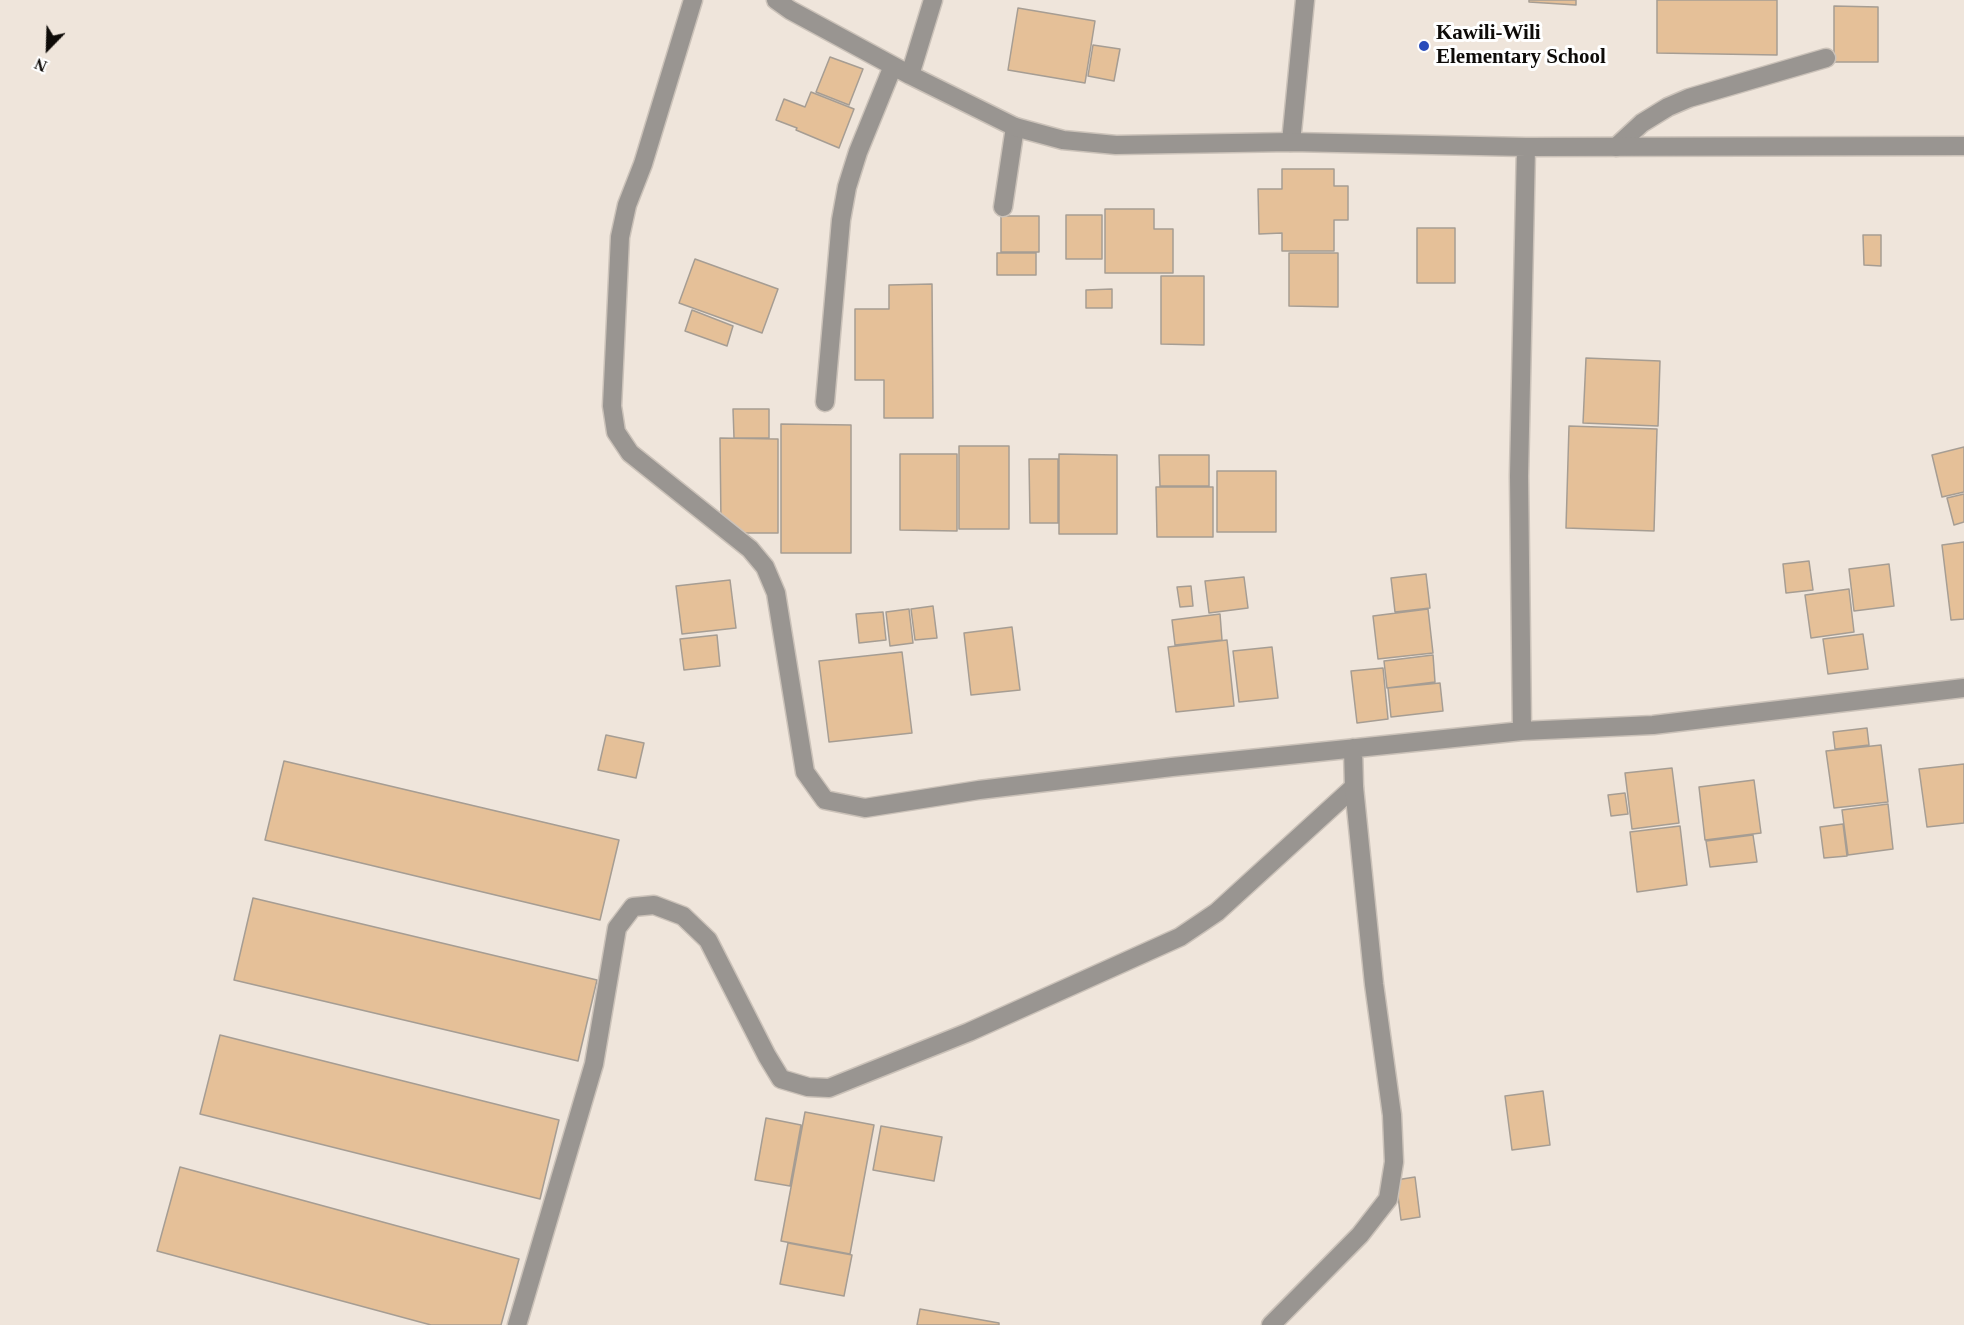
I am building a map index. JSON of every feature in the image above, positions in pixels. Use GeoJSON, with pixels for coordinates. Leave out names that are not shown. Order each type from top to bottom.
{"type":"FeatureCollection","features":[{"type":"Feature","properties":{"kind":"street"},"geometry":{"type":"LineString","coordinates":[[693,0],[643,164],[627,205],[620,237],[612,406],[616,432],[630,453],[750,549],[765,567],[776,593],[805,772],[825,800],[865,808],[979,790],[1150,769],[1522,731],[1653,725],[1964,688]]}},
{"type":"Feature","properties":{"kind":"street"},"geometry":{"type":"LineString","coordinates":[[776,0],[893,66],[1015,127],[1063,140],[1116,145],[1291,142],[1526,147],[1964,146]]}},
{"type":"Feature","properties":{"kind":"street"},"geometry":{"type":"LineString","coordinates":[[910,75],[933,0]]}},
{"type":"Feature","properties":{"kind":"street"},"geometry":{"type":"LineString","coordinates":[[1291,142],[1305,0]]}},
{"type":"Feature","properties":{"kind":"street"},"geometry":{"type":"LineString","coordinates":[[1616,147],[1642,123],[1689,98],[1826,58]]}},
{"type":"Feature","properties":{"kind":"street"},"geometry":{"type":"LineString","coordinates":[[825,402],[841,220],[847,187],[858,152],[893,66]]}},
{"type":"Feature","properties":{"kind":"street"},"geometry":{"type":"LineString","coordinates":[[1003,207],[1015,127]]}},
{"type":"Feature","properties":{"kind":"street"},"geometry":{"type":"LineString","coordinates":[[1522,731],[1519,476],[1526,147]]}},
{"type":"Feature","properties":{"kind":"street"},"geometry":{"type":"LineString","coordinates":[[1271,1325],[1360,1235],[1388,1199],[1394,1162],[1392,1115],[1374,984],[1354,787],[1353,748]]}},
{"type":"Feature","properties":{"kind":"street"},"geometry":{"type":"LineString","coordinates":[[517,1325],[594,1064],[617,928],[633,907],[654,905],[683,916],[708,940],[781,1079],[808,1088],[829,1088],[969,1032],[1180,937],[1217,912],[1354,787]]}},
{"type":"Feature","properties":{"kind":"building"},"geometry":{"type":"Polygon","coordinates":[[[1529,0],[1576,0],[1576,5],[1529,2],[1529,0]]]}},
{"type":"Feature","properties":{"kind":"building"},"geometry":{"type":"Polygon","coordinates":[[[1657,0],[1777,0],[1777,55],[1657,53],[1657,0]]]}},
{"type":"Feature","properties":{"kind":"building"},"geometry":{"type":"Polygon","coordinates":[[[1834,6],[1878,7],[1878,62],[1834,62],[1834,6]]]}},
{"type":"Feature","properties":{"kind":"building"},"geometry":{"type":"Polygon","coordinates":[[[1018,8],[1095,21],[1085,83],[1008,70],[1018,8]]]}},
{"type":"Feature","properties":{"kind":"building"},"geometry":{"type":"Polygon","coordinates":[[[1093,45],[1120,49],[1114,81],[1088,76],[1093,45]]]}},
{"type":"Feature","properties":{"kind":"building"},"geometry":{"type":"Polygon","coordinates":[[[830,57],[863,69],[849,105],[816,92],[830,57]]]}},
{"type":"Feature","properties":{"kind":"building"},"geometry":{"type":"Polygon","coordinates":[[[811,92],[854,109],[839,148],[776,120],[784,99],[805,107],[811,92]]]}},
{"type":"Feature","properties":{"kind":"building"},"geometry":{"type":"Polygon","coordinates":[[[1282,169],[1334,169],[1334,186],[1348,186],[1348,220],[1334,220],[1334,251],[1282,251],[1282,233],[1259,234],[1258,189],[1282,189],[1282,169]]]}},
{"type":"Feature","properties":{"kind":"building"},"geometry":{"type":"Polygon","coordinates":[[[1105,209],[1154,209],[1154,229],[1173,229],[1173,273],[1105,273],[1105,209]]]}},
{"type":"Feature","properties":{"kind":"building"},"geometry":{"type":"Polygon","coordinates":[[[1066,215],[1102,215],[1102,259],[1066,259],[1066,215]]]}},
{"type":"Feature","properties":{"kind":"building"},"geometry":{"type":"Polygon","coordinates":[[[1001,216],[1039,216],[1039,252],[1001,252],[1001,216]]]}},
{"type":"Feature","properties":{"kind":"building"},"geometry":{"type":"Polygon","coordinates":[[[1417,228],[1455,228],[1455,283],[1417,283],[1417,228]]]}},
{"type":"Feature","properties":{"kind":"building"},"geometry":{"type":"Polygon","coordinates":[[[1863,235],[1881,235],[1881,266],[1864,265],[1863,235]]]}},
{"type":"Feature","properties":{"kind":"building"},"geometry":{"type":"Polygon","coordinates":[[[997,253],[1036,253],[1036,275],[997,275],[997,253]]]}},
{"type":"Feature","properties":{"kind":"building"},"geometry":{"type":"Polygon","coordinates":[[[1289,253],[1338,253],[1338,307],[1289,306],[1289,253]]]}},
{"type":"Feature","properties":{"kind":"building"},"geometry":{"type":"Polygon","coordinates":[[[695,259],[778,289],[762,333],[679,303],[695,259]]]}},
{"type":"Feature","properties":{"kind":"building"},"geometry":{"type":"Polygon","coordinates":[[[1161,276],[1204,276],[1204,345],[1161,344],[1161,276]]]}},
{"type":"Feature","properties":{"kind":"building"},"geometry":{"type":"Polygon","coordinates":[[[932,284],[933,418],[884,418],[884,380],[855,380],[855,309],[889,309],[889,285],[932,284]]]}},
{"type":"Feature","properties":{"kind":"building"},"geometry":{"type":"Polygon","coordinates":[[[1112,289],[1112,308],[1086,308],[1086,290],[1112,289]]]}},
{"type":"Feature","properties":{"kind":"building"},"geometry":{"type":"Polygon","coordinates":[[[692,310],[733,326],[727,346],[685,331],[692,310]]]}},
{"type":"Feature","properties":{"kind":"building"},"geometry":{"type":"Polygon","coordinates":[[[1586,358],[1660,361],[1658,426],[1583,423],[1586,358]]]}},
{"type":"Feature","properties":{"kind":"building"},"geometry":{"type":"Polygon","coordinates":[[[733,409],[769,409],[769,438],[734,438],[733,409]]]}},
{"type":"Feature","properties":{"kind":"building"},"geometry":{"type":"Polygon","coordinates":[[[781,424],[851,425],[851,553],[781,553],[781,424]]]}},
{"type":"Feature","properties":{"kind":"building"},"geometry":{"type":"Polygon","coordinates":[[[1569,426],[1657,429],[1654,531],[1566,528],[1569,426]]]}},
{"type":"Feature","properties":{"kind":"building"},"geometry":{"type":"Polygon","coordinates":[[[720,438],[778,439],[778,533],[731,533],[721,524],[720,438]]]}},
{"type":"Feature","properties":{"kind":"building"},"geometry":{"type":"Polygon","coordinates":[[[959,446],[1009,446],[1009,529],[959,529],[959,446]]]}},
{"type":"Feature","properties":{"kind":"building"},"geometry":{"type":"Polygon","coordinates":[[[1964,447],[1964,492],[1942,497],[1932,455],[1964,447]]]}},
{"type":"Feature","properties":{"kind":"building"},"geometry":{"type":"Polygon","coordinates":[[[900,454],[957,454],[957,531],[900,530],[900,454]]]}},
{"type":"Feature","properties":{"kind":"building"},"geometry":{"type":"Polygon","coordinates":[[[1059,454],[1117,455],[1117,534],[1059,534],[1059,454]]]}},
{"type":"Feature","properties":{"kind":"building"},"geometry":{"type":"Polygon","coordinates":[[[1159,455],[1209,455],[1209,486],[1160,486],[1159,455]]]}},
{"type":"Feature","properties":{"kind":"building"},"geometry":{"type":"Polygon","coordinates":[[[1029,459],[1058,459],[1058,523],[1030,523],[1029,459]]]}},
{"type":"Feature","properties":{"kind":"building"},"geometry":{"type":"Polygon","coordinates":[[[1217,471],[1276,471],[1276,532],[1217,532],[1217,471]]]}},
{"type":"Feature","properties":{"kind":"building"},"geometry":{"type":"Polygon","coordinates":[[[1156,487],[1213,487],[1213,537],[1157,537],[1156,487]]]}},
{"type":"Feature","properties":{"kind":"building"},"geometry":{"type":"Polygon","coordinates":[[[1964,494],[1964,522],[1954,525],[1947,498],[1964,494]]]}},
{"type":"Feature","properties":{"kind":"building"},"geometry":{"type":"Polygon","coordinates":[[[1964,542],[1964,619],[1951,620],[1942,545],[1964,542]]]}},
{"type":"Feature","properties":{"kind":"building"},"geometry":{"type":"Polygon","coordinates":[[[1809,561],[1813,590],[1786,593],[1783,564],[1809,561]]]}},
{"type":"Feature","properties":{"kind":"building"},"geometry":{"type":"Polygon","coordinates":[[[1889,564],[1894,606],[1854,611],[1849,569],[1889,564]]]}},
{"type":"Feature","properties":{"kind":"building"},"geometry":{"type":"Polygon","coordinates":[[[1426,574],[1430,608],[1395,612],[1391,578],[1426,574]]]}},
{"type":"Feature","properties":{"kind":"building"},"geometry":{"type":"Polygon","coordinates":[[[1244,577],[1248,608],[1209,613],[1205,581],[1244,577]]]}},
{"type":"Feature","properties":{"kind":"building"},"geometry":{"type":"Polygon","coordinates":[[[730,580],[736,628],[682,634],[676,586],[730,580]]]}},
{"type":"Feature","properties":{"kind":"building"},"geometry":{"type":"Polygon","coordinates":[[[1191,586],[1193,606],[1180,607],[1177,587],[1191,586]]]}},
{"type":"Feature","properties":{"kind":"building"},"geometry":{"type":"Polygon","coordinates":[[[1849,589],[1854,632],[1811,638],[1805,595],[1849,589]]]}},
{"type":"Feature","properties":{"kind":"building"},"geometry":{"type":"Polygon","coordinates":[[[933,606],[937,638],[915,640],[911,609],[933,606]]]}},
{"type":"Feature","properties":{"kind":"building"},"geometry":{"type":"Polygon","coordinates":[[[909,609],[913,643],[890,646],[886,612],[909,609]]]}},
{"type":"Feature","properties":{"kind":"building"},"geometry":{"type":"Polygon","coordinates":[[[1428,609],[1433,653],[1378,659],[1373,616],[1428,609]]]}},
{"type":"Feature","properties":{"kind":"building"},"geometry":{"type":"Polygon","coordinates":[[[883,612],[886,640],[859,643],[856,614],[883,612]]]}},
{"type":"Feature","properties":{"kind":"building"},"geometry":{"type":"Polygon","coordinates":[[[1220,614],[1222,640],[1175,645],[1172,620],[1220,614]]]}},
{"type":"Feature","properties":{"kind":"building"},"geometry":{"type":"Polygon","coordinates":[[[1012,627],[1020,690],[971,695],[964,633],[1012,627]]]}},
{"type":"Feature","properties":{"kind":"building"},"geometry":{"type":"Polygon","coordinates":[[[1863,634],[1868,669],[1828,674],[1823,639],[1863,634]]]}},
{"type":"Feature","properties":{"kind":"building"},"geometry":{"type":"Polygon","coordinates":[[[717,635],[720,666],[684,670],[680,639],[717,635]]]}},
{"type":"Feature","properties":{"kind":"building"},"geometry":{"type":"Polygon","coordinates":[[[1227,640],[1234,706],[1176,712],[1168,647],[1227,640]]]}},
{"type":"Feature","properties":{"kind":"building"},"geometry":{"type":"Polygon","coordinates":[[[1272,647],[1278,698],[1239,702],[1233,651],[1272,647]]]}},
{"type":"Feature","properties":{"kind":"building"},"geometry":{"type":"Polygon","coordinates":[[[902,652],[912,733],[829,742],[819,661],[902,652]]]}},
{"type":"Feature","properties":{"kind":"building"},"geometry":{"type":"Polygon","coordinates":[[[1433,655],[1435,682],[1387,688],[1384,661],[1433,655]]]}},
{"type":"Feature","properties":{"kind":"building"},"geometry":{"type":"Polygon","coordinates":[[[1383,668],[1388,719],[1357,723],[1351,671],[1383,668]]]}},
{"type":"Feature","properties":{"kind":"building"},"geometry":{"type":"Polygon","coordinates":[[[1440,683],[1443,711],[1391,717],[1388,688],[1440,683]]]}},
{"type":"Feature","properties":{"kind":"building"},"geometry":{"type":"Polygon","coordinates":[[[1867,728],[1869,745],[1835,749],[1833,732],[1867,728]]]}},
{"type":"Feature","properties":{"kind":"building"},"geometry":{"type":"Polygon","coordinates":[[[606,735],[644,743],[636,778],[598,770],[606,735]]]}},
{"type":"Feature","properties":{"kind":"building"},"geometry":{"type":"Polygon","coordinates":[[[1881,745],[1888,802],[1834,808],[1826,751],[1881,745]]]}},
{"type":"Feature","properties":{"kind":"building"},"geometry":{"type":"Polygon","coordinates":[[[284,761],[619,840],[600,920],[265,840],[284,761]]]}},
{"type":"Feature","properties":{"kind":"building"},"geometry":{"type":"Polygon","coordinates":[[[1964,764],[1964,823],[1927,827],[1919,769],[1964,764]]]}},
{"type":"Feature","properties":{"kind":"building"},"geometry":{"type":"Polygon","coordinates":[[[1672,768],[1679,823],[1632,829],[1625,773],[1672,768]]]}},
{"type":"Feature","properties":{"kind":"building"},"geometry":{"type":"Polygon","coordinates":[[[1754,780],[1761,833],[1705,840],[1699,787],[1754,780]]]}},
{"type":"Feature","properties":{"kind":"building"},"geometry":{"type":"Polygon","coordinates":[[[1625,793],[1628,814],[1611,816],[1608,795],[1625,793]]]}},
{"type":"Feature","properties":{"kind":"building"},"geometry":{"type":"Polygon","coordinates":[[[1888,804],[1893,849],[1848,855],[1842,810],[1888,804]]]}},
{"type":"Feature","properties":{"kind":"building"},"geometry":{"type":"Polygon","coordinates":[[[1843,824],[1847,856],[1824,858],[1820,827],[1843,824]]]}},
{"type":"Feature","properties":{"kind":"building"},"geometry":{"type":"Polygon","coordinates":[[[1680,826],[1687,885],[1637,892],[1630,832],[1680,826]]]}},
{"type":"Feature","properties":{"kind":"building"},"geometry":{"type":"Polygon","coordinates":[[[1753,835],[1757,862],[1710,867],[1706,841],[1753,835]]]}},
{"type":"Feature","properties":{"kind":"building"},"geometry":{"type":"Polygon","coordinates":[[[253,898],[597,980],[578,1061],[234,980],[253,898]]]}},
{"type":"Feature","properties":{"kind":"building"},"geometry":{"type":"Polygon","coordinates":[[[220,1035],[559,1120],[540,1199],[200,1114],[220,1035]]]}},
{"type":"Feature","properties":{"kind":"building"},"geometry":{"type":"Polygon","coordinates":[[[1543,1091],[1550,1145],[1512,1150],[1505,1096],[1543,1091]]]}},
{"type":"Feature","properties":{"kind":"building"},"geometry":{"type":"Polygon","coordinates":[[[805,1112],[874,1125],[850,1254],[781,1241],[805,1112]]]}},
{"type":"Feature","properties":{"kind":"building"},"geometry":{"type":"Polygon","coordinates":[[[766,1118],[801,1125],[790,1186],[755,1180],[766,1118]]]}},
{"type":"Feature","properties":{"kind":"building"},"geometry":{"type":"Polygon","coordinates":[[[881,1126],[942,1137],[934,1181],[873,1170],[881,1126]]]}},
{"type":"Feature","properties":{"kind":"building"},"geometry":{"type":"Polygon","coordinates":[[[180,1167],[519,1259],[501,1325],[431,1325],[157,1251],[180,1167]]]}},
{"type":"Feature","properties":{"kind":"building"},"geometry":{"type":"Polygon","coordinates":[[[1415,1177],[1420,1217],[1401,1220],[1396,1180],[1415,1177]]]}},
{"type":"Feature","properties":{"kind":"building"},"geometry":{"type":"Polygon","coordinates":[[[788,1243],[852,1255],[844,1296],[780,1284],[788,1243]]]}},
{"type":"Feature","properties":{"kind":"building"},"geometry":{"type":"Polygon","coordinates":[[[920,1309],[999,1323],[999,1325],[917,1325],[920,1309]]]}},
{"type":"Feature","properties":{"kind":"place","name":"Kawili-Wili Elementary School"},"geometry":{"type":"Point","coordinates":[1424,46]}}]}
